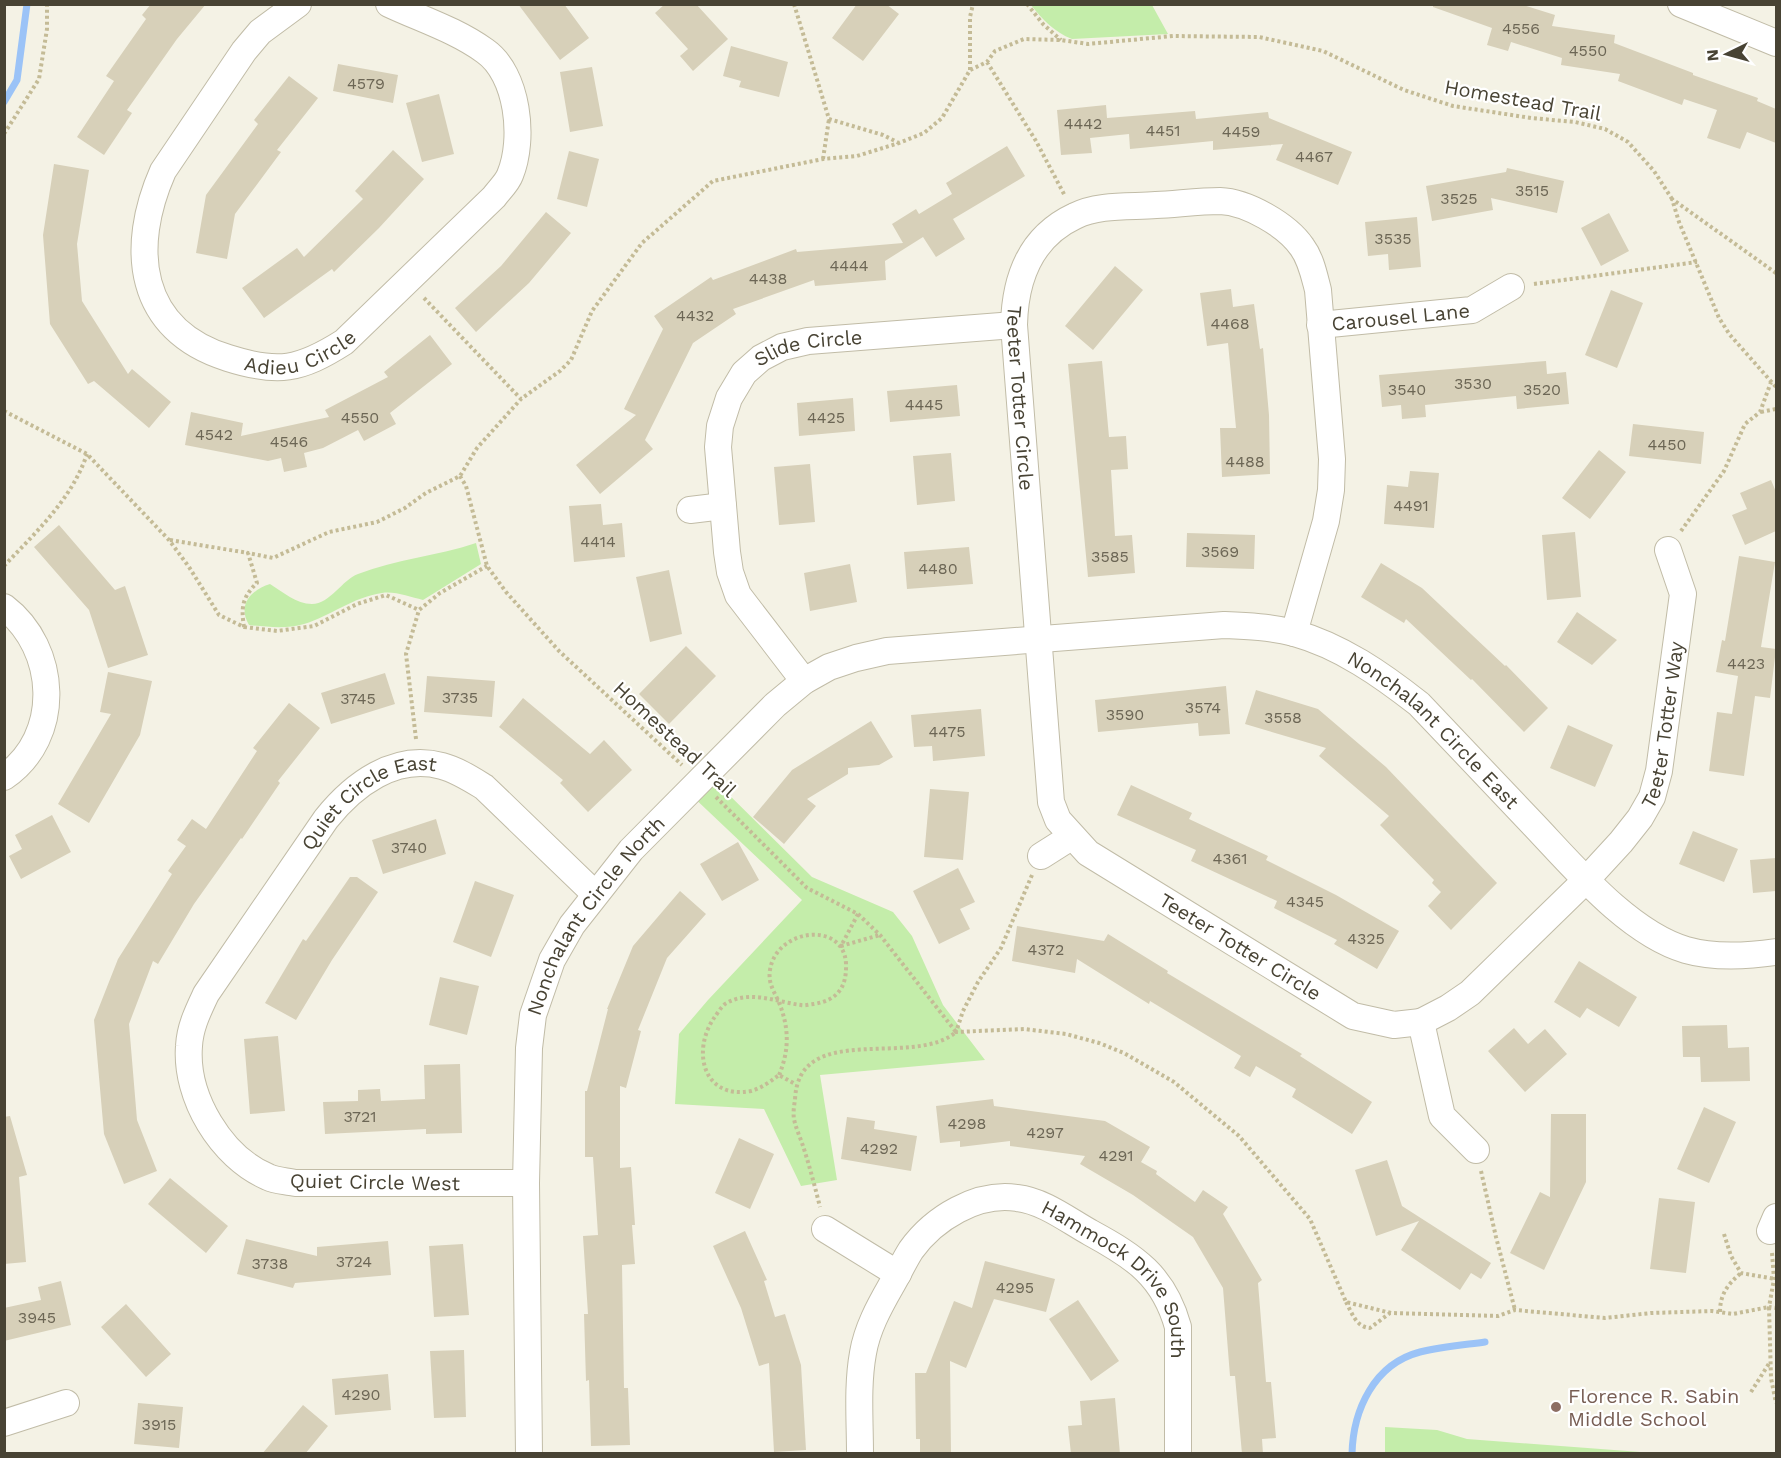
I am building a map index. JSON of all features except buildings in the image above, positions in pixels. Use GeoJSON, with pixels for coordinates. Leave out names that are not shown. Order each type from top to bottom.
{"type":"FeatureCollection","features":[{"type":"Feature","properties":{"kind":"street","name":"Adieu Circle"},"geometry":{"type":"LineString","coordinates":[[298,4],[261,32],[244,51],[163,171],[154,191],[144,248],[146,271],[153,296],[163,317],[178,332],[198,347],[249,365],[274,369],[299,366],[322,356],[344,342],[494,197],[510,176],[516,155],[518,126],[514,99],[506,76],[487,52],[462,37],[389,4]]}},
{"type":"Feature","properties":{"kind":"street"},"geometry":{"type":"LineString","coordinates":[[1681,4],[1776,43]]}},
{"type":"Feature","properties":{"kind":"street","name":"Teeter Totter Circle"},"geometry":{"type":"LineString","coordinates":[[1294,633],[1326,521],[1331,490],[1332,459],[1318,290],[1312,266],[1302,246],[1270,218],[1251,208],[1222,201],[1104,208],[1076,215],[1054,229],[1030,257],[1020,276],[1015,299],[1014,325],[1051,802],[1058,820],[1071,837],[1088,853],[1353,1017],[1394,1025],[1421,1022],[1470,993],[1586,880]]}},
{"type":"Feature","properties":{"kind":"street","name":"Carousel Lane"},"geometry":{"type":"LineString","coordinates":[[1320,325],[1472,310],[1511,287]]}},
{"type":"Feature","properties":{"kind":"street","name":"Slide Circle"},"geometry":{"type":"LineString","coordinates":[[804,681],[738,595],[730,572],[718,447],[720,426],[729,398],[744,373],[761,358],[782,347],[808,341],[1014,325]]}},
{"type":"Feature","properties":{"kind":"street"},"geometry":{"type":"LineString","coordinates":[[690,510],[723,506]]}},
{"type":"Feature","properties":{"kind":"street","name":"Teeter Totter Way"},"geometry":{"type":"LineString","coordinates":[[1586,880],[1640,818],[1652,797],[1659,771],[1683,594],[1668,550]]}},
{"type":"Feature","properties":{"kind":"street"},"geometry":{"type":"LineString","coordinates":[[4,607],[31,634],[41,656],[47,681],[46,709],[40,732],[27,756],[4,777]]}},
{"type":"Feature","properties":{"kind":"street","name":"Nonchalant Circle East"},"geometry":{"type":"LineString","coordinates":[[1038,640],[1224,626],[1261,627],[1294,633],[1359,661],[1419,704],[1586,880],[1637,925],[1665,942],[1686,950],[1734,955],[1776,952]]}},
{"type":"Feature","properties":{"kind":"street","name":"Nonchalant Circle North"},"geometry":{"type":"LineString","coordinates":[[529,1454],[525,1184],[529,1048],[533,1015],[552,960],[572,925],[631,850],[775,705],[804,681],[829,667],[887,651],[1038,640]]}},
{"type":"Feature","properties":{"kind":"street","name":"Quiet Circle East"},"geometry":{"type":"LineString","coordinates":[[193,1022],[206,994],[319,829],[340,801],[376,774],[418,763],[442,766],[464,775],[484,787],[595,894]]}},
{"type":"Feature","properties":{"kind":"street"},"geometry":{"type":"LineString","coordinates":[[1041,856],[1071,837]]}},
{"type":"Feature","properties":{"kind":"street","name":"Quiet Circle West"},"geometry":{"type":"LineString","coordinates":[[193,1022],[189,1047],[190,1073],[208,1122],[227,1149],[268,1178],[295,1183],[525,1184]]}},
{"type":"Feature","properties":{"kind":"street"},"geometry":{"type":"LineString","coordinates":[[1421,1022],[1442,1116],[1476,1150]]}},
{"type":"Feature","properties":{"kind":"street","name":"Hammock Drive South"},"geometry":{"type":"LineString","coordinates":[[860,1454],[860,1382],[863,1352],[879,1306],[911,1250],[924,1236],[952,1214],[974,1203],[998,1198],[1017,1198],[1038,1204],[1123,1250],[1145,1267],[1161,1286],[1173,1308],[1178,1327],[1178,1454]]}},
{"type":"Feature","properties":{"kind":"street"},"geometry":{"type":"LineString","coordinates":[[825,1229],[898,1274]]}},
{"type":"Feature","properties":{"kind":"street"},"geometry":{"type":"LineString","coordinates":[[4,1423],[66,1403]]}},
{"type":"Feature","properties":{"kind":"path"},"geometry":{"type":"LineString","coordinates":[[4,134],[39,80],[47,29],[47,4]]}},
{"type":"Feature","properties":{"kind":"path"},"geometry":{"type":"LineString","coordinates":[[794,4],[829,119],[823,159]]}},
{"type":"Feature","properties":{"kind":"path"},"geometry":{"type":"LineString","coordinates":[[169,540],[273,558],[329,532],[377,522],[460,476],[477,448],[521,399],[560,371],[571,360],[592,311],[642,243],[713,181],[823,159],[857,156],[924,133],[942,118],[970,70],[970,17],[973,4]]}},
{"type":"Feature","properties":{"kind":"path"},"geometry":{"type":"LineString","coordinates":[[1027,4],[1043,24],[1061,40]]}},
{"type":"Feature","properties":{"kind":"path","name":"Homestead Trail"},"geometry":{"type":"LineString","coordinates":[[970,70],[987,62],[995,51],[1024,39],[1061,40],[1088,44],[1173,36],[1259,37],[1323,51],[1404,90],[1453,106],[1575,122],[1605,129],[1628,142],[1654,171],[1672,199],[1679,222],[1719,318],[1730,335],[1776,387]]}},
{"type":"Feature","properties":{"kind":"path"},"geometry":{"type":"LineString","coordinates":[[987,62],[1036,141],[1076,215]]}},
{"type":"Feature","properties":{"kind":"path"},"geometry":{"type":"LineString","coordinates":[[829,119],[883,135],[899,143]]}},
{"type":"Feature","properties":{"kind":"path","name":"Homestead Trail"},"geometry":{"type":"LineString","coordinates":[[1672,199],[1776,273]]}},
{"type":"Feature","properties":{"kind":"path"},"geometry":{"type":"LineString","coordinates":[[1511,287],[1697,262]]}},
{"type":"Feature","properties":{"kind":"path"},"geometry":{"type":"LineString","coordinates":[[408,282],[521,399]]}},
{"type":"Feature","properties":{"kind":"path"},"geometry":{"type":"LineString","coordinates":[[1760,412],[1771,382]]}},
{"type":"Feature","properties":{"kind":"path"},"geometry":{"type":"LineString","coordinates":[[1668,550],[1724,471],[1745,424],[1760,412],[1776,409]]}},
{"type":"Feature","properties":{"kind":"path"},"geometry":{"type":"LineString","coordinates":[[4,411],[87,454],[169,540],[219,615],[244,627],[277,631],[314,626],[357,604],[386,595],[419,610]]}},
{"type":"Feature","properties":{"kind":"path"},"geometry":{"type":"LineString","coordinates":[[4,566],[56,511],[81,471],[87,454]]}},
{"type":"Feature","properties":{"kind":"path","name":"Homestead Trail"},"geometry":{"type":"LineString","coordinates":[[460,476],[466,486],[487,566],[506,592],[558,651],[700,782],[807,888],[858,914],[880,935],[956,1032]]}},
{"type":"Feature","properties":{"kind":"path"},"geometry":{"type":"LineString","coordinates":[[244,627],[242,603],[248,592],[257,584],[248,553]]}},
{"type":"Feature","properties":{"kind":"path"},"geometry":{"type":"LineString","coordinates":[[418,763],[406,654],[419,610],[440,593],[487,566]]}},
{"type":"Feature","properties":{"kind":"path"},"geometry":{"type":"LineString","coordinates":[[825,1229],[814,1180],[794,1117],[795,1084],[806,1067],[822,1057],[853,1049],[932,1044],[947,1040],[956,1032],[963,1011],[978,982],[1001,948],[1041,856]]}},
{"type":"Feature","properties":{"kind":"path"},"geometry":{"type":"LineString","coordinates":[[841,946],[858,914]]}},
{"type":"Feature","properties":{"kind":"path"},"geometry":{"type":"LineString","coordinates":[[778,1000],[754,996],[737,999],[724,1005],[707,1028],[702,1046],[703,1062],[708,1075],[720,1087],[734,1092],[752,1090],[765,1085],[779,1075],[789,1041],[785,1019],[778,1000],[770,985],[770,969],[777,953],[792,938],[811,935],[829,937],[841,946],[846,972],[841,990],[830,1001],[803,1006],[778,1000]]}},
{"type":"Feature","properties":{"kind":"path"},"geometry":{"type":"LineString","coordinates":[[841,946],[880,935]]}},
{"type":"Feature","properties":{"kind":"path"},"geometry":{"type":"LineString","coordinates":[[956,1032],[1024,1029],[1066,1034],[1124,1053],[1174,1082],[1239,1136],[1310,1219],[1356,1321],[1364,1328],[1370,1328],[1391,1312]]}},
{"type":"Feature","properties":{"kind":"path"},"geometry":{"type":"LineString","coordinates":[[779,1075],[795,1084]]}},
{"type":"Feature","properties":{"kind":"path"},"geometry":{"type":"LineString","coordinates":[[1476,1150],[1515,1310]]}},
{"type":"Feature","properties":{"kind":"path"},"geometry":{"type":"LineString","coordinates":[[1773,1224],[1775,1279],[1769,1307],[1771,1378],[1776,1403]]}},
{"type":"Feature","properties":{"kind":"path"},"geometry":{"type":"LineString","coordinates":[[1725,1234],[1731,1256],[1741,1273],[1775,1279]]}},
{"type":"Feature","properties":{"kind":"path"},"geometry":{"type":"LineString","coordinates":[[1720,1312],[1720,1301],[1729,1284],[1741,1273]]}},
{"type":"Feature","properties":{"kind":"path"},"geometry":{"type":"LineString","coordinates":[[1346,1302],[1391,1312],[1498,1316],[1515,1310],[1605,1318],[1651,1313],[1720,1312],[1733,1314],[1769,1307],[1776,1308]]}},
{"type":"Feature","properties":{"kind":"path"},"geometry":{"type":"LineString","coordinates":[[1751,1392],[1770,1361]]}},
{"type":"Feature","properties":{"kind":"green space"},"geometry":{"type":"Polygon","coordinates":[[[1031,5],[1152,5],[1168,34],[1072,39],[1049,25],[1031,5]]]}},
{"type":"Feature","properties":{"kind":"green space"},"geometry":{"type":"Polygon","coordinates":[[[476,543],[481,564],[423,600],[387,593],[371,595],[314,621],[291,627],[249,625],[246,618],[245,605],[248,599],[257,590],[270,584],[301,602],[318,603],[358,574],[476,543]]]}},
{"type":"Feature","properties":{"kind":"green space"},"geometry":{"type":"Polygon","coordinates":[[[707,773],[812,877],[893,912],[912,936],[943,1005],[985,1060],[820,1075],[837,1180],[801,1186],[764,1109],[675,1104],[679,1034],[802,900],[689,793],[707,773]]]}},
{"type":"Feature","properties":{"kind":"green space"},"geometry":{"type":"Polygon","coordinates":[[[1385,1427],[1437,1430],[1467,1439],[1654,1453],[1385,1453],[1385,1427]]]}},
{"type":"Feature","properties":{"kind":"waterway"},"geometry":{"type":"LineString","coordinates":[[4,102],[17,80],[27,4]]}},
{"type":"Feature","properties":{"kind":"waterway"},"geometry":{"type":"LineString","coordinates":[[1352,1454],[1353,1437],[1362,1406],[1369,1391],[1390,1367],[1420,1352],[1485,1342]]}},
{"type":"Feature","properties":{"kind":"place","name":"Florence R. Sabin Middle School"},"geometry":{"type":"Point","coordinates":[1556,1407]}}]}
